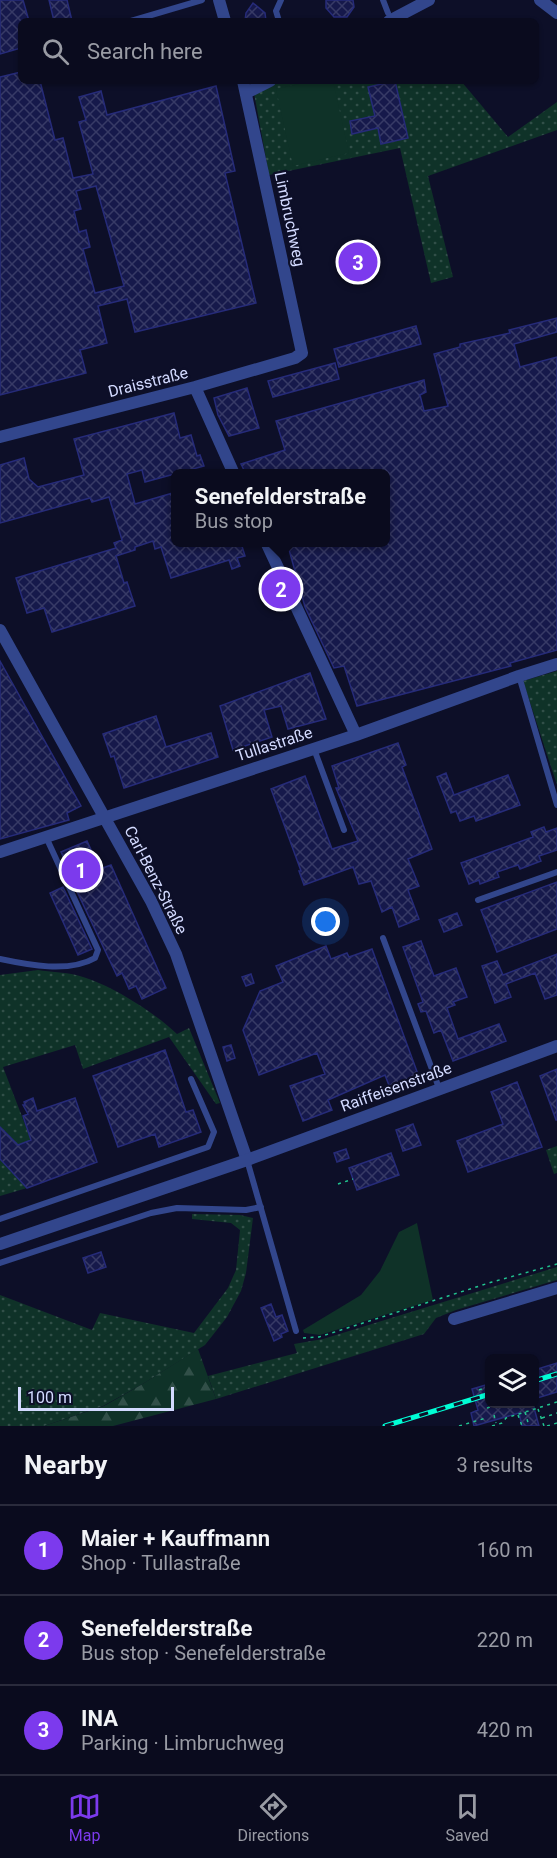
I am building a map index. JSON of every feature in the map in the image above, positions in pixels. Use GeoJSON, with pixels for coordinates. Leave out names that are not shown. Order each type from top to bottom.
{"type":"FeatureCollection","features":[{"type":"Feature","properties":{"kind":"street"},"geometry":{"type":"LineString","coordinates":[[219,0],[224,18]]}},
{"type":"Feature","properties":{"kind":"street"},"geometry":{"type":"LineString","coordinates":[[389,17],[429,0]]}},
{"type":"Feature","properties":{"kind":"street"},"geometry":{"type":"LineString","coordinates":[[540,0],[557,13]]}},
{"type":"Feature","properties":{"kind":"street","name":"Limbruchweg"},"geometry":{"type":"LineString","coordinates":[[244,87],[302,353]]}},
{"type":"Feature","properties":{"kind":"street","name":"Draisstraße"},"geometry":{"type":"LineString","coordinates":[[0,437],[195,387],[295,358],[302,353]]}},
{"type":"Feature","properties":{"kind":"street"},"geometry":{"type":"LineString","coordinates":[[195,387],[232,469]]}},
{"type":"Feature","properties":{"kind":"street"},"geometry":{"type":"LineString","coordinates":[[268,547],[356,735]]}},
{"type":"Feature","properties":{"kind":"street","name":"Carl-Benz-Straße"},"geometry":{"type":"LineString","coordinates":[[0,630],[151,901],[176,954],[247,1160]]}},
{"type":"Feature","properties":{"kind":"street","name":"Tullastraße"},"geometry":{"type":"LineString","coordinates":[[0,852],[356,735],[557,664]]}},
{"type":"Feature","properties":{"kind":"street","name":"Raiffeisenstraße"},"geometry":{"type":"LineString","coordinates":[[0,1244],[247,1160],[557,1046]]}},
{"type":"Feature","properties":{"kind":"street"},"geometry":{"type":"LineString","coordinates":[[454,1319],[557,1288]]}},
{"type":"Feature","properties":{"kind":"lane"},"geometry":{"type":"LineString","coordinates":[[141,18],[202,0]]}},
{"type":"Feature","properties":{"kind":"lane"},"geometry":{"type":"LineString","coordinates":[[278,18],[276,11],[281,0]]}},
{"type":"Feature","properties":{"kind":"lane"},"geometry":{"type":"LineString","coordinates":[[383,0],[389,17]]}},
{"type":"Feature","properties":{"kind":"lane"},"geometry":{"type":"LineString","coordinates":[[519,676],[557,805]]}},
{"type":"Feature","properties":{"kind":"lane"},"geometry":{"type":"LineString","coordinates":[[314,748],[344,830]]}},
{"type":"Feature","properties":{"kind":"lane"},"geometry":{"type":"LineString","coordinates":[[0,959],[24,964],[66,966],[95,958],[98,950],[46,837]]}},
{"type":"Feature","properties":{"kind":"lane"},"geometry":{"type":"LineString","coordinates":[[478,900],[557,872]]}},
{"type":"Feature","properties":{"kind":"lane"},"geometry":{"type":"LineString","coordinates":[[383,938],[439,1088]]}},
{"type":"Feature","properties":{"kind":"lane"},"geometry":{"type":"LineString","coordinates":[[0,1219],[208,1148],[214,1132],[191,1079]]}},
{"type":"Feature","properties":{"kind":"lane"},"geometry":{"type":"LineString","coordinates":[[247,1160],[296,1331]]}},
{"type":"Feature","properties":{"kind":"lane"},"geometry":{"type":"LineString","coordinates":[[0,1263],[151,1213],[177,1208],[246,1210],[261,1207]]}},
{"type":"Feature","properties":{"kind":"path"},"geometry":{"type":"LineString","coordinates":[[338,1184],[353,1179]]}},
{"type":"Feature","properties":{"kind":"path"},"geometry":{"type":"LineString","coordinates":[[296,1331],[304,1339],[319,1337],[492,1282],[557,1264]]}},
{"type":"Feature","properties":{"kind":"path"},"geometry":{"type":"LineString","coordinates":[[478,1390],[485,1387]]}},
{"type":"Feature","properties":{"kind":"path"},"geometry":{"type":"LineString","coordinates":[[539,1407],[557,1402]]}},
{"type":"Feature","properties":{"kind":"path"},"geometry":{"type":"LineString","coordinates":[[492,1426],[502,1425],[507,1418],[537,1408],[545,1426],[557,1423]]}},
{"type":"Feature","properties":{"kind":"path"},"geometry":{"type":"LineString","coordinates":[[525,1412],[529,1426]]}},
{"type":"Feature","properties":{"kind":"path"},"geometry":{"type":"LineString","coordinates":[[541,1418],[557,1413]]}},
{"type":"Feature","properties":{"kind":"path"},"geometry":{"type":"LineString","coordinates":[[518,1414],[522,1426]]}},
{"type":"Feature","properties":{"kind":"path"},"geometry":{"type":"LineString","coordinates":[[494,1415],[496,1425]]}},
{"type":"Feature","properties":{"kind":"path"},"geometry":{"type":"LineString","coordinates":[[459,1426],[486,1418]]}},
{"type":"Feature","properties":{"kind":"green space"},"geometry":{"type":"Polygon","coordinates":[[[272,84],[464,84],[508,137],[557,102],[557,130],[428,176],[453,277],[431,283],[400,148],[269,175],[254,93],[272,84]]]}},
{"type":"Feature","properties":{"kind":"green space"},"geometry":{"type":"Polygon","coordinates":[[[299,84],[334,84],[349,153],[293,166],[276,89],[299,84]]]}},
{"type":"Feature","properties":{"kind":"green space"},"geometry":{"type":"Polygon","coordinates":[[[557,671],[557,785],[523,681],[557,671]]]}},
{"type":"Feature","properties":{"kind":"green space"},"geometry":{"type":"Polygon","coordinates":[[[38,970],[71,974],[102,984],[156,1016],[177,1034],[189,1028],[220,1103],[216,1104],[169,1037],[83,1069],[75,1045],[3,1067],[31,1140],[18,1145],[5,1131],[0,1130],[0,975],[38,970]]]}},
{"type":"Feature","properties":{"kind":"green space"},"geometry":{"type":"Polygon","coordinates":[[[557,1146],[557,1173],[554,1174],[546,1150],[557,1146]]]}},
{"type":"Feature","properties":{"kind":"green space"},"geometry":{"type":"Polygon","coordinates":[[[0,1159],[27,1188],[0,1196],[0,1159]]]}},
{"type":"Feature","properties":{"kind":"green space"},"geometry":{"type":"Polygon","coordinates":[[[192,1214],[240,1215],[253,1218],[246,1273],[241,1291],[227,1317],[205,1345],[103,1406],[44,1426],[0,1426],[0,1295],[92,1330],[100,1313],[194,1333],[228,1288],[236,1270],[240,1230],[231,1223],[192,1219],[192,1214]]]}},
{"type":"Feature","properties":{"kind":"green space"},"geometry":{"type":"Polygon","coordinates":[[[417,1223],[433,1300],[320,1335],[304,1333],[303,1330],[361,1295],[380,1271],[399,1232],[417,1223]]]}},
{"type":"Feature","properties":{"kind":"green space"},"geometry":{"type":"Polygon","coordinates":[[[557,1267],[557,1280],[436,1318],[424,1334],[216,1399],[208,1376],[297,1353],[294,1344],[323,1339],[557,1267]]]}},
{"type":"Feature","properties":{"kind":"green space"},"geometry":{"type":"Polygon","coordinates":[[[198,1349],[216,1399],[113,1426],[44,1426],[104,1406],[198,1349]]]}},
{"type":"Feature","properties":{"kind":"building"},"geometry":{"type":"Polygon","coordinates":[[[0,0],[23,0],[28,18],[18,18],[18,49],[0,54],[0,0]]]}},
{"type":"Feature","properties":{"kind":"building"},"geometry":{"type":"Polygon","coordinates":[[[49,0],[67,0],[71,18],[53,18],[49,0]]]}},
{"type":"Feature","properties":{"kind":"building"},"geometry":{"type":"Polygon","coordinates":[[[326,0],[353,0],[354,7],[347,17],[334,17],[326,8],[326,0]]]}},
{"type":"Feature","properties":{"kind":"building"},"geometry":{"type":"Polygon","coordinates":[[[253,3],[265,13],[266,18],[245,18],[253,3]]]}},
{"type":"Feature","properties":{"kind":"building"},"geometry":{"type":"Polygon","coordinates":[[[18,73],[18,84],[41,84],[55,140],[63,138],[73,178],[93,174],[79,122],[86,120],[79,97],[101,91],[107,115],[216,86],[235,171],[225,173],[256,303],[135,332],[127,299],[98,306],[107,343],[80,350],[86,373],[0,395],[0,77],[18,73]],[[96,186],[76,191],[81,209],[74,211],[79,232],[86,230],[90,247],[83,249],[95,293],[124,286],[96,186]]]}},
{"type":"Feature","properties":{"kind":"building"},"geometry":{"type":"Polygon","coordinates":[[[396,84],[408,138],[381,144],[378,128],[352,134],[350,121],[375,116],[368,87],[396,84]]]}},
{"type":"Feature","properties":{"kind":"building"},"geometry":{"type":"Polygon","coordinates":[[[557,318],[557,332],[514,344],[520,367],[557,357],[557,650],[510,663],[511,666],[357,706],[344,666],[334,668],[305,607],[288,547],[390,547],[390,469],[244,469],[241,464],[285,450],[276,421],[424,380],[426,392],[420,395],[424,411],[448,406],[434,354],[460,347],[460,344],[510,333],[509,330],[557,318]]]}},
{"type":"Feature","properties":{"kind":"building"},"geometry":{"type":"Polygon","coordinates":[[[416,326],[421,344],[339,367],[334,349],[416,326]]]}},
{"type":"Feature","properties":{"kind":"building"},"geometry":{"type":"Polygon","coordinates":[[[335,363],[339,379],[273,397],[268,381],[335,363]]]}},
{"type":"Feature","properties":{"kind":"building"},"geometry":{"type":"Polygon","coordinates":[[[247,388],[259,428],[229,436],[218,415],[214,398],[247,388]]]}},
{"type":"Feature","properties":{"kind":"building"},"geometry":{"type":"Polygon","coordinates":[[[174,413],[180,438],[191,435],[197,456],[200,455],[204,466],[193,469],[171,469],[171,475],[145,482],[142,470],[127,474],[135,504],[171,493],[171,547],[242,547],[245,556],[237,558],[240,566],[232,569],[229,560],[171,578],[161,547],[155,549],[153,541],[116,556],[124,583],[127,582],[135,606],[52,632],[44,608],[27,613],[16,578],[116,548],[114,543],[122,540],[109,497],[92,502],[90,498],[0,523],[0,465],[24,458],[29,479],[38,487],[84,475],[74,439],[174,413]]]}},
{"type":"Feature","properties":{"kind":"building"},"geometry":{"type":"Polygon","coordinates":[[[0,661],[81,806],[67,813],[69,820],[0,839],[0,661]]]}},
{"type":"Feature","properties":{"kind":"building"},"geometry":{"type":"Polygon","coordinates":[[[310,673],[326,719],[288,729],[281,706],[264,710],[272,737],[233,750],[220,706],[310,673]]]}},
{"type":"Feature","properties":{"kind":"building"},"geometry":{"type":"Polygon","coordinates":[[[156,716],[166,747],[211,733],[218,757],[124,788],[114,756],[111,757],[103,734],[156,716]]]}},
{"type":"Feature","properties":{"kind":"building"},"geometry":{"type":"Polygon","coordinates":[[[398,743],[406,765],[402,767],[432,849],[408,859],[419,886],[408,890],[419,919],[399,927],[392,907],[382,912],[371,881],[359,884],[353,867],[304,885],[271,789],[305,776],[332,849],[358,841],[336,788],[339,788],[332,766],[398,743]]]}},
{"type":"Feature","properties":{"kind":"building"},"geometry":{"type":"Polygon","coordinates":[[[446,773],[454,795],[508,775],[520,805],[476,821],[474,816],[460,821],[456,811],[451,813],[437,777],[446,773]]]}},
{"type":"Feature","properties":{"kind":"building"},"geometry":{"type":"Polygon","coordinates":[[[544,827],[546,832],[557,828],[557,850],[539,856],[541,861],[520,869],[518,865],[497,872],[499,877],[480,884],[479,880],[469,884],[461,863],[533,837],[531,832],[544,827]]]}},
{"type":"Feature","properties":{"kind":"building"},"geometry":{"type":"Polygon","coordinates":[[[87,841],[100,869],[111,865],[166,988],[142,999],[136,986],[129,989],[122,973],[117,976],[73,883],[75,882],[61,852],[87,841]]]}},
{"type":"Feature","properties":{"kind":"building"},"geometry":{"type":"Polygon","coordinates":[[[557,882],[557,929],[497,952],[481,910],[557,882]]]}},
{"type":"Feature","properties":{"kind":"building"},"geometry":{"type":"Polygon","coordinates":[[[63,887],[92,949],[78,955],[50,893],[63,887]]]}},
{"type":"Feature","properties":{"kind":"building"},"geometry":{"type":"Polygon","coordinates":[[[457,913],[462,925],[444,932],[439,920],[457,913]]]}},
{"type":"Feature","properties":{"kind":"building"},"geometry":{"type":"Polygon","coordinates":[[[421,941],[434,976],[456,968],[467,997],[453,1002],[455,1005],[447,1008],[458,1039],[499,1024],[506,1041],[453,1061],[441,1030],[434,1033],[426,1011],[421,1012],[418,1004],[423,1002],[403,947],[421,941]]]}},
{"type":"Feature","properties":{"kind":"building"},"geometry":{"type":"Polygon","coordinates":[[[326,946],[331,959],[347,953],[349,957],[372,949],[419,1077],[390,1088],[385,1075],[328,1100],[332,1110],[303,1121],[290,1086],[325,1074],[317,1053],[259,1075],[243,1030],[260,991],[283,982],[276,966],[326,946]]]}},
{"type":"Feature","properties":{"kind":"building"},"geometry":{"type":"Polygon","coordinates":[[[557,954],[557,995],[545,999],[535,973],[506,984],[511,997],[495,1003],[482,966],[497,961],[503,975],[557,954]]]}},
{"type":"Feature","properties":{"kind":"building"},"geometry":{"type":"Polygon","coordinates":[[[251,974],[254,983],[246,986],[242,977],[251,974]]]}},
{"type":"Feature","properties":{"kind":"building"},"geometry":{"type":"Polygon","coordinates":[[[231,1045],[235,1058],[227,1061],[223,1047],[231,1045]]]}},
{"type":"Feature","properties":{"kind":"building"},"geometry":{"type":"Polygon","coordinates":[[[165,1050],[186,1112],[193,1110],[201,1132],[159,1147],[155,1134],[118,1147],[93,1076],[165,1050]]]}},
{"type":"Feature","properties":{"kind":"building"},"geometry":{"type":"Polygon","coordinates":[[[557,1069],[557,1120],[556,1120],[540,1076],[557,1069]]]}},
{"type":"Feature","properties":{"kind":"building"},"geometry":{"type":"Polygon","coordinates":[[[517,1082],[542,1147],[468,1172],[457,1141],[503,1124],[491,1092],[517,1082]]]}},
{"type":"Feature","properties":{"kind":"building"},"geometry":{"type":"Polygon","coordinates":[[[33,1098],[37,1111],[75,1098],[97,1162],[27,1188],[0,1159],[0,1127],[18,1145],[31,1140],[23,1116],[28,1114],[23,1105],[25,1105],[24,1102],[33,1098]]]}},
{"type":"Feature","properties":{"kind":"building"},"geometry":{"type":"Polygon","coordinates":[[[413,1124],[421,1145],[403,1151],[396,1130],[413,1124]]]}},
{"type":"Feature","properties":{"kind":"building"},"geometry":{"type":"Polygon","coordinates":[[[346,1149],[349,1158],[337,1162],[334,1153],[346,1149]]]}},
{"type":"Feature","properties":{"kind":"building"},"geometry":{"type":"Polygon","coordinates":[[[391,1153],[399,1175],[357,1190],[349,1168],[391,1153]]]}},
{"type":"Feature","properties":{"kind":"building"},"geometry":{"type":"Polygon","coordinates":[[[101,1252],[106,1267],[88,1273],[83,1258],[101,1252]]]}},
{"type":"Feature","properties":{"kind":"building"},"geometry":{"type":"Polygon","coordinates":[[[271,1304],[276,1317],[282,1315],[288,1331],[274,1341],[261,1308],[271,1304]]]}},
{"type":"Feature","properties":{"kind":"building"},"geometry":{"type":"Polygon","coordinates":[[[557,1363],[557,1392],[539,1397],[539,1368],[557,1363]]]}},
{"type":"Feature","properties":{"kind":"building"},"geometry":{"type":"Polygon","coordinates":[[[485,1385],[485,1408],[534,1408],[539,1426],[522,1426],[519,1413],[474,1426],[471,1413],[478,1410],[472,1389],[485,1385]]]}},
{"type":"Feature","properties":{"kind":"railway"},"geometry":{"type":"LineString","coordinates":[[539,1379],[557,1374]]}},
{"type":"Feature","properties":{"kind":"railway"},"geometry":{"type":"LineString","coordinates":[[385,1426],[485,1396]]}},
{"type":"Feature","properties":{"kind":"place","name":"INA"},"geometry":{"type":"Point","coordinates":[358,262]}},
{"type":"Feature","properties":{"kind":"place","name":"Senefelderstraße"},"geometry":{"type":"Point","coordinates":[281,589]}},
{"type":"Feature","properties":{"kind":"place","name":"Maier + Kauffmann"},"geometry":{"type":"Point","coordinates":[81,870]}}]}
